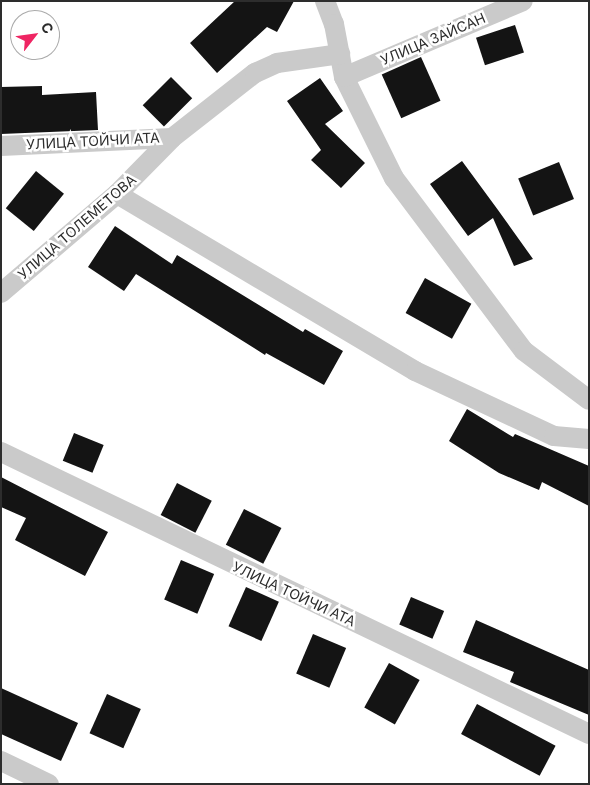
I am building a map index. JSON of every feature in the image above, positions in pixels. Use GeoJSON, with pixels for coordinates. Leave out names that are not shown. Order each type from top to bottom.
{"type":"FeatureCollection","features":[{"type":"Feature","properties":{"kind":"street"},"geometry":{"type":"LineString","coordinates":[[325,1],[340,54],[344,77],[394,178],[524,351],[589,400]]}},
{"type":"Feature","properties":{"kind":"street","name":"УЛИЦА ЗАЙСАН"},"geometry":{"type":"LineString","coordinates":[[344,77],[523,1]]}},
{"type":"Feature","properties":{"kind":"street","name":"УЛИЦА ТОЙЧИ АТА"},"geometry":{"type":"LineString","coordinates":[[1,146],[172,138],[256,72],[276,63],[340,54]]}},
{"type":"Feature","properties":{"kind":"street","name":"УЛИЦА ТОЛЕМЕТОВА"},"geometry":{"type":"LineString","coordinates":[[1,292],[117,194],[172,138]]}},
{"type":"Feature","properties":{"kind":"street"},"geometry":{"type":"LineString","coordinates":[[117,194],[415,371],[554,436],[589,439]]}},
{"type":"Feature","properties":{"kind":"street","name":"УЛИЦА ТОЙЧИ АТА"},"geometry":{"type":"LineString","coordinates":[[1,452],[589,734]]}},
{"type":"Feature","properties":{"kind":"street"},"geometry":{"type":"LineString","coordinates":[[1,761],[49,784]]}},
{"type":"Feature","properties":{"kind":"building"},"geometry":{"type":"Polygon","coordinates":[[[235,1],[294,1],[277,32],[267,27],[217,73],[190,43],[235,1]]]}},
{"type":"Feature","properties":{"kind":"building"},"geometry":{"type":"Polygon","coordinates":[[[515,25],[524,53],[485,65],[476,38],[515,25]]]}},
{"type":"Feature","properties":{"kind":"building"},"geometry":{"type":"Polygon","coordinates":[[[421,57],[441,101],[401,118],[382,74],[421,57]]]}},
{"type":"Feature","properties":{"kind":"building"},"geometry":{"type":"Polygon","coordinates":[[[171,77],[192,98],[164,126],[143,105],[171,77]]]}},
{"type":"Feature","properties":{"kind":"building"},"geometry":{"type":"Polygon","coordinates":[[[320,78],[343,111],[325,124],[365,163],[341,188],[311,160],[321,150],[287,101],[320,78]]]}},
{"type":"Feature","properties":{"kind":"building"},"geometry":{"type":"Polygon","coordinates":[[[42,86],[42,95],[96,92],[98,130],[1,134],[1,87],[42,86]]]}},
{"type":"Feature","properties":{"kind":"building"},"geometry":{"type":"Polygon","coordinates":[[[462,161],[533,259],[514,266],[493,218],[468,236],[430,184],[462,161]]]}},
{"type":"Feature","properties":{"kind":"building"},"geometry":{"type":"Polygon","coordinates":[[[559,162],[574,199],[533,216],[518,178],[559,162]]]}},
{"type":"Feature","properties":{"kind":"building"},"geometry":{"type":"Polygon","coordinates":[[[36,171],[64,194],[34,231],[6,208],[36,171]]]}},
{"type":"Feature","properties":{"kind":"building"},"geometry":{"type":"Polygon","coordinates":[[[115,226],[172,264],[177,255],[303,332],[305,329],[343,351],[324,385],[266,353],[265,355],[136,274],[124,291],[88,267],[115,226]]]}},
{"type":"Feature","properties":{"kind":"building"},"geometry":{"type":"Polygon","coordinates":[[[425,278],[471,304],[452,339],[406,313],[425,278]]]}},
{"type":"Feature","properties":{"kind":"building"},"geometry":{"type":"Polygon","coordinates":[[[467,409],[513,437],[515,434],[589,466],[589,506],[542,482],[539,490],[499,473],[449,441],[467,409]]]}},
{"type":"Feature","properties":{"kind":"building"},"geometry":{"type":"Polygon","coordinates":[[[74,433],[104,445],[92,473],[63,461],[74,433]]]}},
{"type":"Feature","properties":{"kind":"building"},"geometry":{"type":"Polygon","coordinates":[[[1,477],[108,532],[85,576],[15,540],[26,518],[1,507],[1,477]]]}},
{"type":"Feature","properties":{"kind":"building"},"geometry":{"type":"Polygon","coordinates":[[[177,483],[212,501],[195,533],[161,515],[177,483]]]}},
{"type":"Feature","properties":{"kind":"building"},"geometry":{"type":"Polygon","coordinates":[[[244,509],[281,528],[263,564],[226,545],[244,509]]]}},
{"type":"Feature","properties":{"kind":"building"},"geometry":{"type":"Polygon","coordinates":[[[181,560],[214,574],[197,614],[164,600],[181,560]]]}},
{"type":"Feature","properties":{"kind":"building"},"geometry":{"type":"Polygon","coordinates":[[[246,587],[279,602],[261,641],[229,626],[246,587]]]}},
{"type":"Feature","properties":{"kind":"building"},"geometry":{"type":"Polygon","coordinates":[[[411,597],[444,611],[432,639],[399,625],[411,597]]]}},
{"type":"Feature","properties":{"kind":"building"},"geometry":{"type":"Polygon","coordinates":[[[476,620],[589,670],[589,715],[510,682],[514,672],[463,652],[476,620]]]}},
{"type":"Feature","properties":{"kind":"building"},"geometry":{"type":"Polygon","coordinates":[[[313,634],[346,648],[329,688],[296,674],[313,634]]]}},
{"type":"Feature","properties":{"kind":"building"},"geometry":{"type":"Polygon","coordinates":[[[389,663],[420,680],[395,725],[364,708],[389,663]]]}},
{"type":"Feature","properties":{"kind":"building"},"geometry":{"type":"Polygon","coordinates":[[[1,688],[78,723],[61,761],[1,734],[1,688]]]}},
{"type":"Feature","properties":{"kind":"building"},"geometry":{"type":"Polygon","coordinates":[[[107,694],[141,709],[123,748],[90,733],[107,694]]]}},
{"type":"Feature","properties":{"kind":"building"},"geometry":{"type":"Polygon","coordinates":[[[477,704],[556,746],[540,776],[461,734],[477,704]]]}}]}
